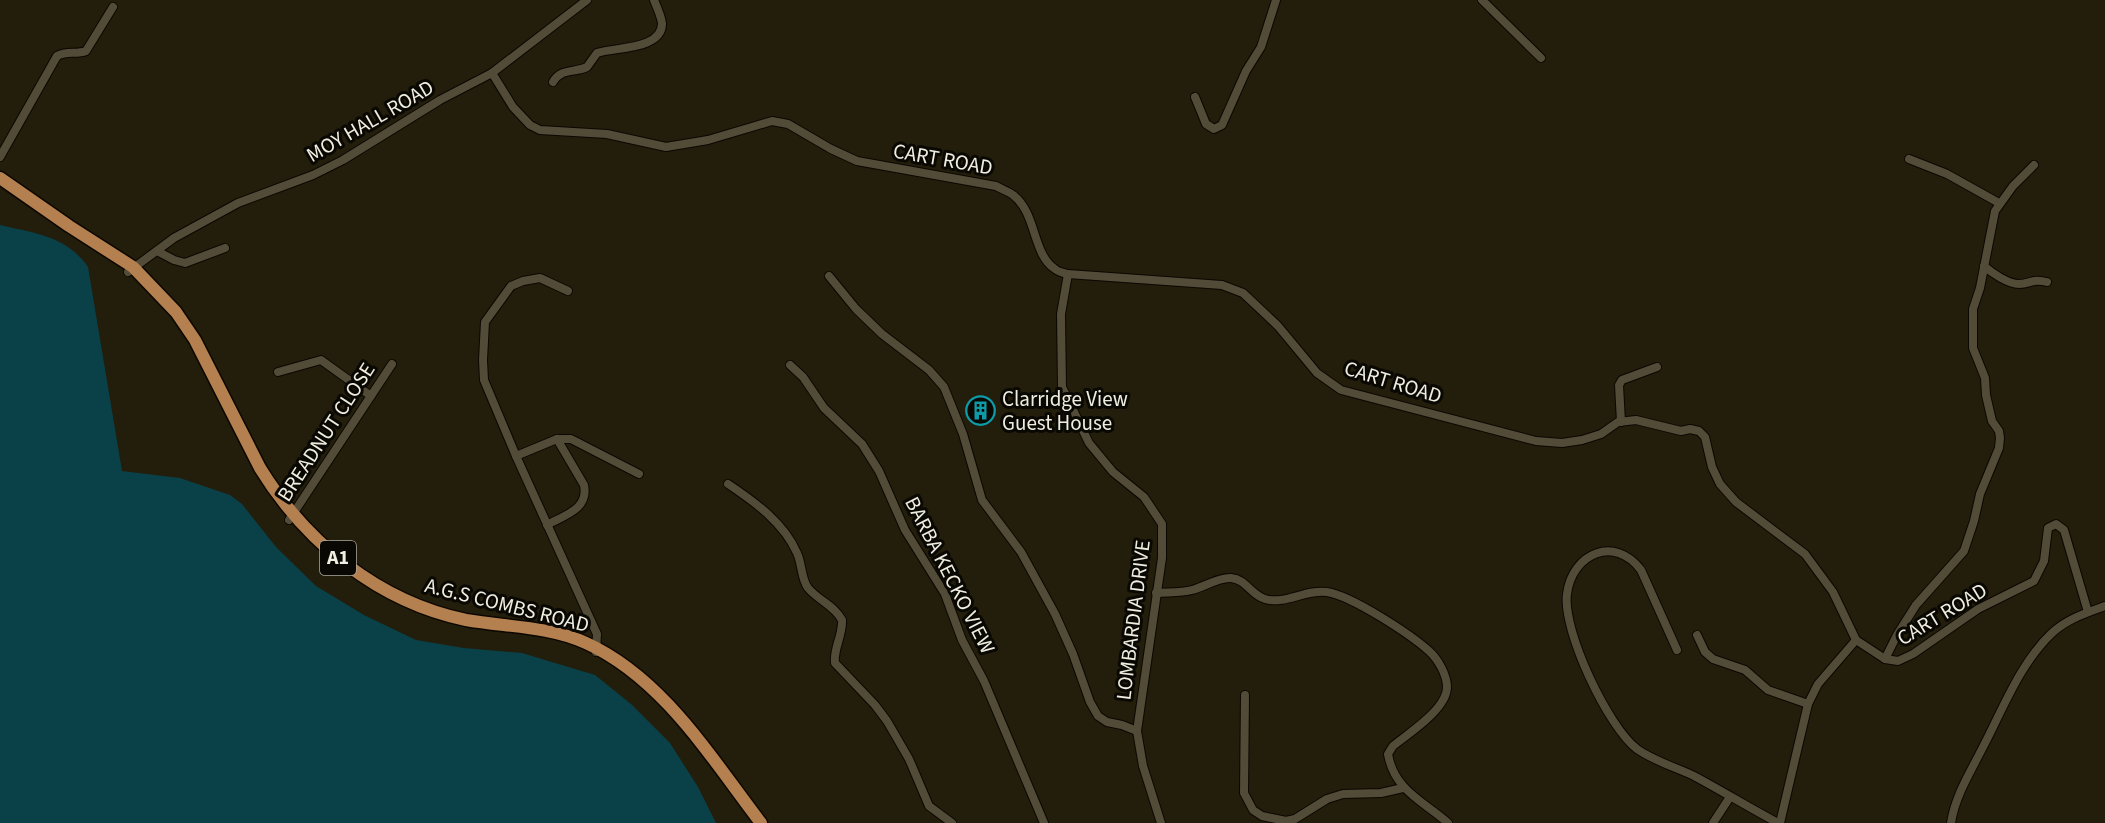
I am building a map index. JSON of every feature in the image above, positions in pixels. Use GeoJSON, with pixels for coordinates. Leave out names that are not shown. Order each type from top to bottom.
{"type":"FeatureCollection","features":[{"type":"Feature","properties":{"kind":"main road","name":"A.G.S COMBS ROAD"},"geometry":{"type":"LineString","coordinates":[[0,178],[131,269],[176,312],[195,340],[260,468],[291,517],[351,569],[377,585],[436,612],[465,619],[546,631],[585,642],[626,672],[660,705],[752,823]]}},
{"type":"Feature","properties":{"kind":"main road","name":"A.G.S COMBS ROAD"},"geometry":{"type":"LineString","coordinates":[[3,189],[131,269]]}},
{"type":"Feature","properties":{"kind":"main road","name":"A.G.S COMBS ROAD"},"geometry":{"type":"LineString","coordinates":[[596,651],[628,668],[667,702],[761,823]]}},
{"type":"Feature","properties":{"kind":"street","name":"MOY HALL ROAD"},"geometry":{"type":"LineString","coordinates":[[131,269],[174,238],[238,203],[313,175],[343,160],[440,100],[492,73],[587,0]]}},
{"type":"Feature","properties":{"kind":"street"},"geometry":{"type":"LineString","coordinates":[[553,82],[565,71],[587,67],[597,52],[633,47],[650,42],[657,37],[662,24],[654,0]]}},
{"type":"Feature","properties":{"kind":"street"},"geometry":{"type":"LineString","coordinates":[[1195,97],[1206,124],[1214,129],[1222,125],[1246,70],[1262,46],[1276,0]]}},
{"type":"Feature","properties":{"kind":"street"},"geometry":{"type":"LineString","coordinates":[[1482,0],[1541,58]]}},
{"type":"Feature","properties":{"kind":"street"},"geometry":{"type":"LineString","coordinates":[[0,157],[57,56],[64,52],[86,51],[113,7]]}},
{"type":"Feature","properties":{"kind":"street","name":"CART ROAD"},"geometry":{"type":"LineString","coordinates":[[492,73],[513,106],[530,125],[540,130],[607,134],[666,147],[708,140],[772,122],[788,124],[831,149],[857,160],[996,186],[1013,195],[1025,209],[1034,227],[1043,256],[1054,269],[1068,274],[1222,285],[1243,293],[1278,326],[1317,373],[1341,390],[1536,441],[1562,443],[1582,440],[1601,434],[1621,422]]}},
{"type":"Feature","properties":{"kind":"street"},"geometry":{"type":"LineString","coordinates":[[1909,159],[1947,174],[1999,203]]}},
{"type":"Feature","properties":{"kind":"street"},"geometry":{"type":"LineString","coordinates":[[1885,659],[1897,634],[1916,605],[1964,551],[1980,494],[1999,448],[1999,431],[1992,421],[1985,378],[1973,348],[1973,309],[1995,211],[1999,203],[2034,165]]}},
{"type":"Feature","properties":{"kind":"street"},"geometry":{"type":"LineString","coordinates":[[158,251],[174,260],[185,262],[225,248]]}},
{"type":"Feature","properties":{"kind":"street"},"geometry":{"type":"LineString","coordinates":[[1984,266],[2012,283],[2019,284],[2032,280],[2048,282]]}},
{"type":"Feature","properties":{"kind":"street","name":"LOMBARDIA DRIVE"},"geometry":{"type":"LineString","coordinates":[[1068,274],[1061,314],[1062,387],[1089,443],[1113,472],[1144,497],[1162,524],[1162,558],[1137,731],[1143,766],[1161,823]]}},
{"type":"Feature","properties":{"kind":"street"},"geometry":{"type":"LineString","coordinates":[[829,276],[856,309],[882,334],[929,370],[944,387],[963,434],[982,500],[1021,552],[1055,614],[1073,654],[1090,702],[1098,716],[1107,722],[1137,731]]}},
{"type":"Feature","properties":{"kind":"street"},"geometry":{"type":"LineString","coordinates":[[568,291],[540,278],[511,286],[485,322],[484,380],[597,634],[596,651]]}},
{"type":"Feature","properties":{"kind":"street"},"geometry":{"type":"LineString","coordinates":[[278,372],[321,360],[371,396]]}},
{"type":"Feature","properties":{"kind":"street","name":"BREADNUT CLOSE"},"geometry":{"type":"LineString","coordinates":[[291,517],[392,364]]}},
{"type":"Feature","properties":{"kind":"street","name":"BARBA KECKO VIEW"},"geometry":{"type":"LineString","coordinates":[[790,365],[802,377],[824,408],[862,444],[879,471],[905,530],[945,594],[959,633],[984,681],[1044,823]]}},
{"type":"Feature","properties":{"kind":"street"},"geometry":{"type":"LineString","coordinates":[[1657,367],[1622,380],[1619,384],[1621,422],[1636,420],[1681,431],[1690,429],[1699,431],[1705,437],[1712,467],[1720,484],[1736,502],[1805,554],[1833,592],[1856,640],[1818,684],[1808,704],[1779,823],[1636,748],[1623,733],[1602,701],[1571,633],[1567,593],[1580,564],[1588,557],[1603,552],[1620,552],[1634,560],[1641,570],[1677,650]]}},
{"type":"Feature","properties":{"kind":"street"},"geometry":{"type":"LineString","coordinates":[[516,456],[557,439],[571,439],[639,474]]}},
{"type":"Feature","properties":{"kind":"street"},"geometry":{"type":"LineString","coordinates":[[547,525],[580,506],[585,500],[586,492],[585,484],[557,439]]}},
{"type":"Feature","properties":{"kind":"street"},"geometry":{"type":"LineString","coordinates":[[728,484],[748,497],[788,535],[799,557],[806,586],[831,606],[842,620],[841,636],[834,656],[835,663],[887,721],[909,759],[929,806],[952,823]]}},
{"type":"Feature","properties":{"kind":"street","name":"CART ROAD"},"geometry":{"type":"LineString","coordinates":[[1856,640],[1885,659],[1898,661],[1913,654],[1978,609],[2034,581],[2044,561],[2048,528],[2056,524],[2064,530],[2088,612]]}},
{"type":"Feature","properties":{"kind":"street"},"geometry":{"type":"LineString","coordinates":[[1156,593],[1191,590],[1227,577],[1238,579],[1264,599],[1275,600],[1308,592],[1328,592],[1353,602],[1378,616],[1431,652],[1443,669],[1447,688],[1440,707],[1393,746],[1388,754],[1396,779],[1403,788],[1448,823]]}},
{"type":"Feature","properties":{"kind":"street"},"geometry":{"type":"LineString","coordinates":[[1951,823],[1959,794],[2035,652],[2053,633],[2075,617],[2105,606]]}},
{"type":"Feature","properties":{"kind":"street"},"geometry":{"type":"LineString","coordinates":[[1697,635],[1705,652],[1713,659],[1745,670],[1768,690],[1808,704]]}},
{"type":"Feature","properties":{"kind":"street"},"geometry":{"type":"LineString","coordinates":[[1245,695],[1244,793],[1253,810],[1262,816],[1286,821],[1295,819],[1327,799],[1403,788]]}},
{"type":"Feature","properties":{"kind":"street"},"geometry":{"type":"LineString","coordinates":[[1713,823],[1730,797]]}},
{"type":"Feature","properties":{"kind":"water"},"geometry":{"type":"Polygon","coordinates":[[[0,225],[49,237],[60,242],[70,248],[88,267],[122,471],[180,478],[230,495],[242,504],[276,547],[316,586],[364,615],[416,640],[464,648],[522,653],[595,675],[631,704],[670,743],[698,787],[716,823],[0,823],[0,225]]]}},
{"type":"Feature","properties":{"kind":"place","name":"Clarridge View Guest House"},"geometry":{"type":"Point","coordinates":[981,411]}}]}
